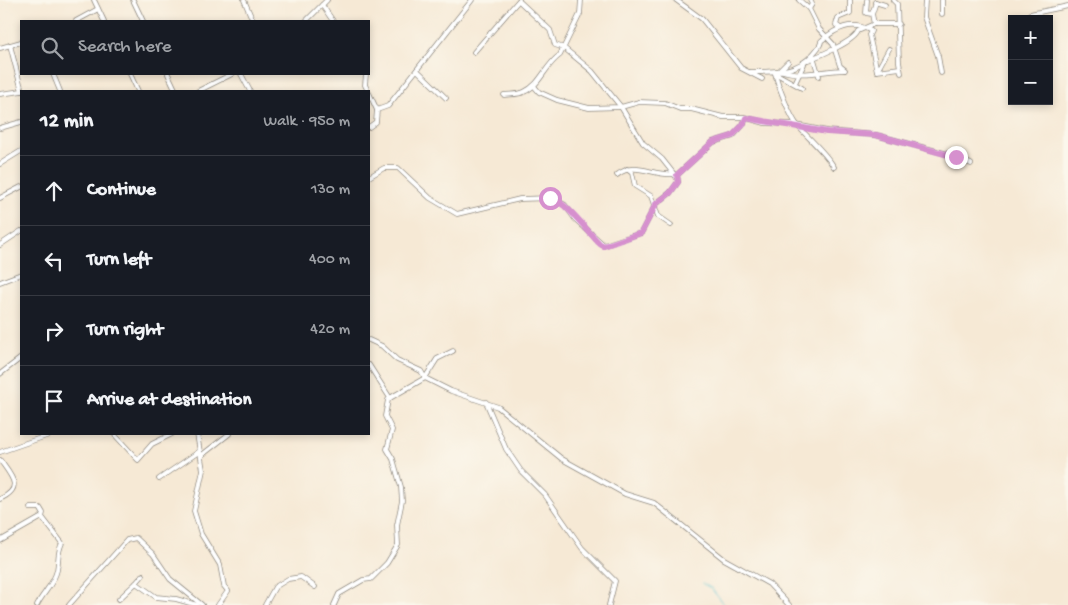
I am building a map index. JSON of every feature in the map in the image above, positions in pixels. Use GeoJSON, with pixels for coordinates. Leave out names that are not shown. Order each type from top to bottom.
{"type":"FeatureCollection","features":[{"type":"Feature","properties":{"kind":"street"},"geometry":{"type":"LineString","coordinates":[[94,0],[104,20]]}},
{"type":"Feature","properties":{"kind":"street"},"geometry":{"type":"LineString","coordinates":[[133,0],[143,20]]}},
{"type":"Feature","properties":{"kind":"street"},"geometry":{"type":"LineString","coordinates":[[245,0],[253,20]]}},
{"type":"Feature","properties":{"kind":"street"},"geometry":{"type":"LineString","coordinates":[[307,20],[327,0]]}},
{"type":"Feature","properties":{"kind":"street"},"geometry":{"type":"LineString","coordinates":[[377,110],[388,106],[472,0]]}},
{"type":"Feature","properties":{"kind":"street"},"geometry":{"type":"LineString","coordinates":[[474,52],[519,0],[550,30],[555,44],[564,48],[592,70],[621,107],[642,143],[662,159],[677,178]]}},
{"type":"Feature","properties":{"kind":"street"},"geometry":{"type":"LineString","coordinates":[[504,95],[522,93],[534,86],[564,48],[580,14],[581,0]]}},
{"type":"Feature","properties":{"kind":"street"},"geometry":{"type":"LineString","coordinates":[[676,0],[702,19],[741,68],[762,79]]}},
{"type":"Feature","properties":{"kind":"street"},"geometry":{"type":"LineString","coordinates":[[780,70],[799,74],[819,75],[838,69],[845,70],[840,66],[834,47],[809,9],[799,0]]}},
{"type":"Feature","properties":{"kind":"street"},"geometry":{"type":"LineString","coordinates":[[809,9],[812,4],[810,0]]}},
{"type":"Feature","properties":{"kind":"street"},"geometry":{"type":"LineString","coordinates":[[838,27],[836,25],[838,18],[850,13],[850,0]]}},
{"type":"Feature","properties":{"kind":"street"},"geometry":{"type":"LineString","coordinates":[[867,0],[866,13],[872,14]]}},
{"type":"Feature","properties":{"kind":"street"},"geometry":{"type":"LineString","coordinates":[[893,0],[897,4],[900,68],[902,73]]}},
{"type":"Feature","properties":{"kind":"street"},"geometry":{"type":"LineString","coordinates":[[925,0],[924,17],[938,56],[941,73]]}},
{"type":"Feature","properties":{"kind":"street"},"geometry":{"type":"LineString","coordinates":[[942,0],[942,14]]}},
{"type":"Feature","properties":{"kind":"street"},"geometry":{"type":"LineString","coordinates":[[874,24],[872,14],[875,1],[884,5]]}},
{"type":"Feature","properties":{"kind":"street"},"geometry":{"type":"LineString","coordinates":[[322,5],[332,20]]}},
{"type":"Feature","properties":{"kind":"street"},"geometry":{"type":"LineString","coordinates":[[1030,14],[1068,6]]}},
{"type":"Feature","properties":{"kind":"street"},"geometry":{"type":"LineString","coordinates":[[78,20],[98,9]]}},
{"type":"Feature","properties":{"kind":"street"},"geometry":{"type":"LineString","coordinates":[[813,56],[849,42],[858,31],[874,24],[899,24]]}},
{"type":"Feature","properties":{"kind":"street"},"geometry":{"type":"LineString","coordinates":[[795,83],[800,67],[813,56],[826,37],[838,27],[866,28],[871,31],[869,35],[877,71]]}},
{"type":"Feature","properties":{"kind":"street"},"geometry":{"type":"LineString","coordinates":[[0,48],[20,42]]}},
{"type":"Feature","properties":{"kind":"street"},"geometry":{"type":"LineString","coordinates":[[10,45],[22,90]]}},
{"type":"Feature","properties":{"kind":"street"},"geometry":{"type":"LineString","coordinates":[[877,71],[890,49]]}},
{"type":"Feature","properties":{"kind":"street"},"geometry":{"type":"LineString","coordinates":[[813,56],[819,75]]}},
{"type":"Feature","properties":{"kind":"street"},"geometry":{"type":"LineString","coordinates":[[780,70],[788,62]]}},
{"type":"Feature","properties":{"kind":"street"},"geometry":{"type":"LineString","coordinates":[[773,73],[800,67],[809,69]]}},
{"type":"Feature","properties":{"kind":"street"},"geometry":{"type":"LineString","coordinates":[[877,71],[900,68]]}},
{"type":"Feature","properties":{"kind":"street"},"geometry":{"type":"LineString","coordinates":[[417,70],[446,98]]}},
{"type":"Feature","properties":{"kind":"street"},"geometry":{"type":"LineString","coordinates":[[750,72],[773,73],[802,88]]}},
{"type":"Feature","properties":{"kind":"street"},"geometry":{"type":"LineString","coordinates":[[773,73],[776,84],[797,126],[822,150],[834,167]]}},
{"type":"Feature","properties":{"kind":"street"},"geometry":{"type":"LineString","coordinates":[[52,75],[60,90]]}},
{"type":"Feature","properties":{"kind":"street"},"geometry":{"type":"LineString","coordinates":[[130,75],[138,90]]}},
{"type":"Feature","properties":{"kind":"street"},"geometry":{"type":"LineString","coordinates":[[168,75],[176,90]]}},
{"type":"Feature","properties":{"kind":"street"},"geometry":{"type":"LineString","coordinates":[[200,90],[230,75]]}},
{"type":"Feature","properties":{"kind":"street"},"geometry":{"type":"LineString","coordinates":[[242,75],[249,90]]}},
{"type":"Feature","properties":{"kind":"street"},"geometry":{"type":"LineString","coordinates":[[366,75],[365,85],[367,90]]}},
{"type":"Feature","properties":{"kind":"street"},"geometry":{"type":"LineString","coordinates":[[534,86],[538,92],[557,100],[589,108],[621,107],[639,102],[665,103],[680,109],[691,109],[723,117],[746,118],[766,123],[797,126],[827,132],[876,135],[948,154],[971,164]]}},
{"type":"Feature","properties":{"kind":"street"},"geometry":{"type":"LineString","coordinates":[[0,94],[20,91]]}},
{"type":"Feature","properties":{"kind":"street"},"geometry":{"type":"LineString","coordinates":[[370,96],[377,110],[376,122],[370,126]]}},
{"type":"Feature","properties":{"kind":"street"},"geometry":{"type":"LineString","coordinates":[[370,176],[384,168],[398,168],[430,198],[457,214],[520,199],[552,198],[565,205],[575,219],[604,246],[641,233],[655,208],[678,182],[677,178],[680,172],[689,166],[713,142],[732,136],[743,125],[746,118]]}},
{"type":"Feature","properties":{"kind":"street"},"geometry":{"type":"LineString","coordinates":[[0,128],[20,122]]}},
{"type":"Feature","properties":{"kind":"street"},"geometry":{"type":"LineString","coordinates":[[0,164],[20,152]]}},
{"type":"Feature","properties":{"kind":"street"},"geometry":{"type":"LineString","coordinates":[[617,175],[627,170],[640,168],[654,173],[674,174]]}},
{"type":"Feature","properties":{"kind":"street"},"geometry":{"type":"LineString","coordinates":[[627,170],[632,173],[635,186],[651,196],[658,216],[671,226]]}},
{"type":"Feature","properties":{"kind":"street"},"geometry":{"type":"LineString","coordinates":[[0,198],[20,188]]}},
{"type":"Feature","properties":{"kind":"street"},"geometry":{"type":"LineString","coordinates":[[0,245],[20,232]]}},
{"type":"Feature","properties":{"kind":"street"},"geometry":{"type":"LineString","coordinates":[[0,282],[20,274]]}},
{"type":"Feature","properties":{"kind":"street"},"geometry":{"type":"LineString","coordinates":[[370,340],[382,346],[397,360],[421,371],[426,378],[451,391],[498,407],[562,459],[625,494],[654,503],[724,559],[769,584],[789,605]]}},
{"type":"Feature","properties":{"kind":"street"},"geometry":{"type":"LineString","coordinates":[[334,605],[339,594],[363,580],[371,579],[387,563],[398,545],[397,525],[402,501],[401,487],[393,459],[387,449],[392,430],[385,416],[388,400],[426,378],[437,359],[453,351]]}},
{"type":"Feature","properties":{"kind":"street"},"geometry":{"type":"LineString","coordinates":[[0,374],[20,359]]}},
{"type":"Feature","properties":{"kind":"street"},"geometry":{"type":"LineString","coordinates":[[370,367],[390,398]]}},
{"type":"Feature","properties":{"kind":"street"},"geometry":{"type":"LineString","coordinates":[[486,402],[506,450],[521,471],[545,495],[582,548],[615,581],[609,605]]}},
{"type":"Feature","properties":{"kind":"street"},"geometry":{"type":"LineString","coordinates":[[0,452],[49,435]]}},
{"type":"Feature","properties":{"kind":"street"},"geometry":{"type":"LineString","coordinates":[[115,435],[138,460],[152,444],[170,435]]}},
{"type":"Feature","properties":{"kind":"street"},"geometry":{"type":"LineString","coordinates":[[198,435],[203,470],[194,511],[197,525],[220,565],[224,586],[228,591],[218,605]]}},
{"type":"Feature","properties":{"kind":"street"},"geometry":{"type":"LineString","coordinates":[[159,479],[228,435]]}},
{"type":"Feature","properties":{"kind":"street"},"geometry":{"type":"LineString","coordinates":[[0,460],[11,476],[14,488],[11,494],[0,500]]}},
{"type":"Feature","properties":{"kind":"street"},"geometry":{"type":"LineString","coordinates":[[0,541],[42,517],[44,513],[40,508],[30,508]]}},
{"type":"Feature","properties":{"kind":"street"},"geometry":{"type":"LineString","coordinates":[[37,605],[42,595],[51,585],[57,570],[58,550],[62,543],[42,517]]}},
{"type":"Feature","properties":{"kind":"street"},"geometry":{"type":"LineString","coordinates":[[69,605],[127,540],[136,538],[153,554],[170,579],[202,605]]}},
{"type":"Feature","properties":{"kind":"street"},"geometry":{"type":"LineString","coordinates":[[119,599],[143,574]]}},
{"type":"Feature","properties":{"kind":"street"},"geometry":{"type":"LineString","coordinates":[[265,605],[272,590],[288,579],[301,577],[315,587]]}},
{"type":"Feature","properties":{"kind":"street"},"geometry":{"type":"LineString","coordinates":[[136,583],[156,597],[176,599],[198,605]]}},
{"type":"Feature","properties":{"kind":"waterway"},"geometry":{"type":"LineString","coordinates":[[703,584],[711,588],[724,605]]}},
{"type":"Feature","properties":{"kind":"route"},"geometry":{"type":"LineString","coordinates":[[550,198],[558,200],[565,205],[575,219],[604,246],[614,241],[634,237],[641,233],[656,204],[670,193],[678,182],[677,175],[697,159],[713,142],[732,136],[743,125],[746,118],[766,123],[791,124],[827,132],[876,135],[956,157]]}}]}
